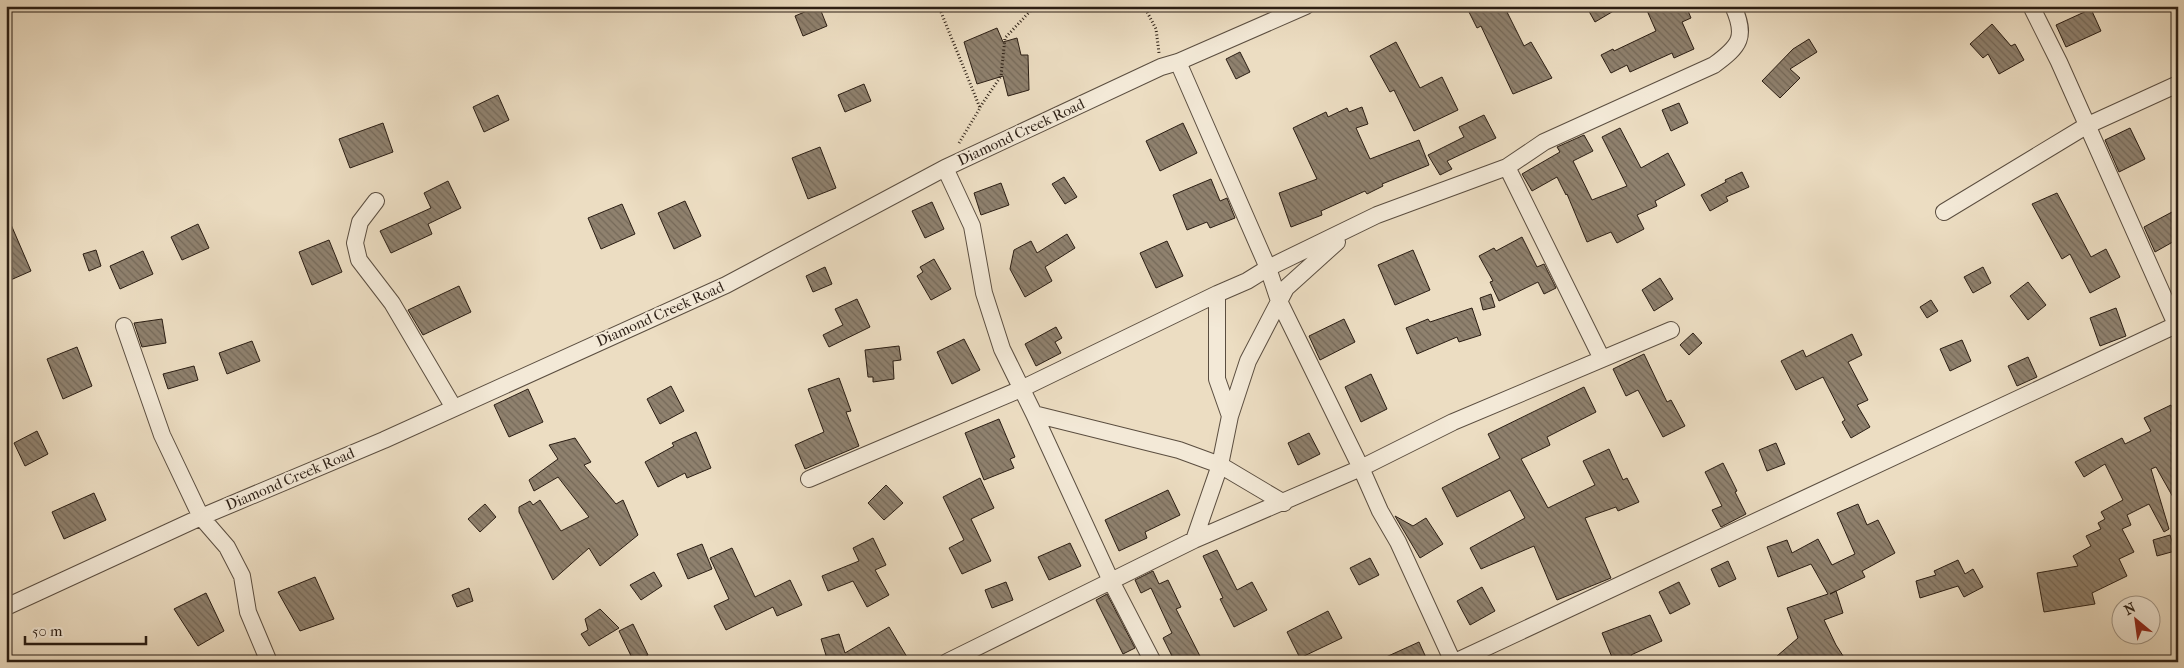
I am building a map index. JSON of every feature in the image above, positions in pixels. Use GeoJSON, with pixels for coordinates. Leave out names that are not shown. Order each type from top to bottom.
{"type":"FeatureCollection","features":[{"type":"Feature","properties":{"kind":"street","name":"Diamond Creek Road"},"geometry":{"type":"LineString","coordinates":[[6,607],[201,517],[454,408],[726,285],[945,168],[1160,66],[1178,62],[1306,6]]}},
{"type":"Feature","properties":{"kind":"street"},"geometry":{"type":"LineString","coordinates":[[809,478],[1022,389],[1217,294],[1247,282],[1268,268],[1377,215],[1508,167],[1544,142],[1714,64],[1728,55],[1738,45],[1741,34],[1732,6]]}},
{"type":"Feature","properties":{"kind":"street"},"geometry":{"type":"LineString","coordinates":[[1178,62],[1268,268],[1280,301],[1380,511],[1398,542],[1454,662],[2177,327],[2059,62],[2031,6]]}},
{"type":"Feature","properties":{"kind":"street"},"geometry":{"type":"LineString","coordinates":[[1944,212],[2086,126],[2178,84]]}},
{"type":"Feature","properties":{"kind":"street"},"geometry":{"type":"LineString","coordinates":[[1508,167],[1602,359]]}},
{"type":"Feature","properties":{"kind":"street"},"geometry":{"type":"LineString","coordinates":[[945,168],[972,226],[984,293],[1002,349],[1111,581],[1153,662]]}},
{"type":"Feature","properties":{"kind":"street"},"geometry":{"type":"LineString","coordinates":[[376,201],[360,222],[355,243],[359,260],[392,303],[454,408]]}},
{"type":"Feature","properties":{"kind":"street"},"geometry":{"type":"LineString","coordinates":[[1194,540],[1220,465],[1230,416],[1248,361],[1286,288],[1328,248],[1377,215]]}},
{"type":"Feature","properties":{"kind":"street"},"geometry":{"type":"LineString","coordinates":[[1217,294],[1218,379],[1230,416]]}},
{"type":"Feature","properties":{"kind":"street"},"geometry":{"type":"LineString","coordinates":[[124,326],[162,434],[201,517],[227,547],[242,576],[248,612],[269,662]]}},
{"type":"Feature","properties":{"kind":"street"},"geometry":{"type":"LineString","coordinates":[[947,662],[1194,540],[1284,503],[1361,468],[1453,422],[1671,330]]}},
{"type":"Feature","properties":{"kind":"street"},"geometry":{"type":"LineString","coordinates":[[1034,414],[1169,447],[1220,465],[1284,503]]}},
{"type":"Feature","properties":{"kind":"path"},"geometry":{"type":"LineString","coordinates":[[945,168],[980,108],[1002,76],[1005,38],[1035,6]]}},
{"type":"Feature","properties":{"kind":"path"},"geometry":{"type":"LineString","coordinates":[[1144,6],[1156,29],[1160,66]]}},
{"type":"Feature","properties":{"kind":"path"},"geometry":{"type":"LineString","coordinates":[[941,12],[980,108]]}},
{"type":"Feature","properties":{"kind":"building"},"geometry":{"type":"Polygon","coordinates":[[[819,6],[827,26],[803,36],[795,16],[819,6]]]}},
{"type":"Feature","properties":{"kind":"building"},"geometry":{"type":"Polygon","coordinates":[[[1466,6],[1504,6],[1524,46],[1531,42],[1552,78],[1513,94],[1481,26],[1477,28],[1466,6]]]}},
{"type":"Feature","properties":{"kind":"building"},"geometry":{"type":"Polygon","coordinates":[[[1586,6],[1622,6],[1595,22],[1586,6]]]}},
{"type":"Feature","properties":{"kind":"building"},"geometry":{"type":"Polygon","coordinates":[[[1645,6],[1686,6],[1691,18],[1682,22],[1694,49],[1674,58],[1672,53],[1630,72],[1627,65],[1611,73],[1601,55],[1613,49],[1614,51],[1656,31],[1645,6]]]}},
{"type":"Feature","properties":{"kind":"building"},"geometry":{"type":"Polygon","coordinates":[[[2091,9],[2101,31],[2066,47],[2056,25],[2091,9]]]}},
{"type":"Feature","properties":{"kind":"building"},"geometry":{"type":"Polygon","coordinates":[[[1992,24],[2011,46],[2015,44],[2024,60],[1999,74],[1988,54],[1983,58],[1970,44],[1992,24]]]}},
{"type":"Feature","properties":{"kind":"building"},"geometry":{"type":"Polygon","coordinates":[[[997,28],[1003,42],[1017,38],[1021,55],[1028,55],[1029,90],[1008,96],[1003,76],[977,84],[964,42],[997,28]]]}},
{"type":"Feature","properties":{"kind":"building"},"geometry":{"type":"Polygon","coordinates":[[[1809,39],[1817,52],[1790,69],[1800,78],[1780,98],[1762,81],[1793,49],[1809,39]]]}},
{"type":"Feature","properties":{"kind":"building"},"geometry":{"type":"Polygon","coordinates":[[[1396,42],[1420,88],[1442,77],[1458,110],[1414,131],[1394,90],[1390,92],[1370,56],[1396,42]]]}},
{"type":"Feature","properties":{"kind":"building"},"geometry":{"type":"Polygon","coordinates":[[[1240,52],[1250,72],[1236,79],[1226,59],[1240,52]]]}},
{"type":"Feature","properties":{"kind":"building"},"geometry":{"type":"Polygon","coordinates":[[[864,84],[871,101],[845,112],[838,95],[864,84]]]}},
{"type":"Feature","properties":{"kind":"building"},"geometry":{"type":"Polygon","coordinates":[[[498,95],[509,120],[484,132],[473,107],[498,95]]]}},
{"type":"Feature","properties":{"kind":"building"},"geometry":{"type":"Polygon","coordinates":[[[1679,103],[1688,123],[1671,131],[1662,110],[1679,103]]]}},
{"type":"Feature","properties":{"kind":"building"},"geometry":{"type":"Polygon","coordinates":[[[1362,107],[1368,124],[1356,128],[1370,159],[1419,140],[1429,165],[1382,184],[1383,186],[1367,194],[1365,191],[1321,211],[1322,215],[1291,227],[1279,193],[1317,179],[1293,128],[1326,112],[1328,117],[1347,108],[1349,112],[1362,107]]]}},
{"type":"Feature","properties":{"kind":"building"},"geometry":{"type":"Polygon","coordinates":[[[1484,115],[1496,138],[1447,161],[1452,169],[1440,175],[1428,155],[1464,137],[1459,127],[1484,115]]]}},
{"type":"Feature","properties":{"kind":"building"},"geometry":{"type":"Polygon","coordinates":[[[383,123],[393,152],[350,168],[339,139],[383,123]]]}},
{"type":"Feature","properties":{"kind":"building"},"geometry":{"type":"Polygon","coordinates":[[[1183,123],[1197,153],[1160,171],[1146,141],[1183,123]]]}},
{"type":"Feature","properties":{"kind":"building"},"geometry":{"type":"Polygon","coordinates":[[[1620,128],[1641,168],[1668,153],[1685,185],[1655,201],[1657,206],[1637,215],[1644,229],[1617,243],[1611,232],[1587,242],[1567,194],[1557,177],[1532,191],[1522,174],[1560,152],[1557,147],[1584,135],[1593,151],[1573,161],[1592,200],[1627,186],[1602,137],[1620,128]]]}},
{"type":"Feature","properties":{"kind":"building"},"geometry":{"type":"Polygon","coordinates":[[[2130,128],[2145,159],[2119,172],[2105,140],[2130,128]]]}},
{"type":"Feature","properties":{"kind":"building"},"geometry":{"type":"Polygon","coordinates":[[[820,147],[836,188],[808,199],[792,158],[820,147]]]}},
{"type":"Feature","properties":{"kind":"building"},"geometry":{"type":"Polygon","coordinates":[[[1742,172],[1749,187],[1726,197],[1728,201],[1710,211],[1701,195],[1742,172]]]}},
{"type":"Feature","properties":{"kind":"building"},"geometry":{"type":"Polygon","coordinates":[[[1064,177],[1077,197],[1065,204],[1052,184],[1064,177]]]}},
{"type":"Feature","properties":{"kind":"building"},"geometry":{"type":"Polygon","coordinates":[[[1211,179],[1220,201],[1227,198],[1235,218],[1210,228],[1207,222],[1187,230],[1173,195],[1211,179]]]}},
{"type":"Feature","properties":{"kind":"building"},"geometry":{"type":"Polygon","coordinates":[[[448,181],[461,208],[428,224],[432,234],[391,253],[380,231],[431,208],[424,193],[448,181]]]}},
{"type":"Feature","properties":{"kind":"building"},"geometry":{"type":"Polygon","coordinates":[[[1001,183],[1009,205],[981,215],[974,193],[1001,183]]]}},
{"type":"Feature","properties":{"kind":"building"},"geometry":{"type":"Polygon","coordinates":[[[2057,193],[2091,257],[2106,249],[2120,277],[2090,293],[2070,254],[2062,259],[2032,204],[2057,193]]]}},
{"type":"Feature","properties":{"kind":"building"},"geometry":{"type":"Polygon","coordinates":[[[685,201],[701,236],[674,249],[658,213],[685,201]]]}},
{"type":"Feature","properties":{"kind":"building"},"geometry":{"type":"Polygon","coordinates":[[[932,202],[944,229],[925,238],[912,211],[932,202]]]}},
{"type":"Feature","properties":{"kind":"building"},"geometry":{"type":"Polygon","coordinates":[[[622,204],[635,234],[601,249],[588,218],[622,204]]]}},
{"type":"Feature","properties":{"kind":"building"},"geometry":{"type":"Polygon","coordinates":[[[2172,212],[2178,223],[2178,239],[2155,252],[2144,227],[2172,212]]]}},
{"type":"Feature","properties":{"kind":"building"},"geometry":{"type":"Polygon","coordinates":[[[6,213],[31,271],[6,282],[6,213]]]}},
{"type":"Feature","properties":{"kind":"building"},"geometry":{"type":"Polygon","coordinates":[[[198,224],[209,248],[182,260],[171,237],[198,224]]]}},
{"type":"Feature","properties":{"kind":"building"},"geometry":{"type":"Polygon","coordinates":[[[1067,234],[1075,248],[1045,267],[1052,281],[1025,297],[1010,269],[1014,250],[1031,241],[1037,253],[1067,234]]]}},
{"type":"Feature","properties":{"kind":"building"},"geometry":{"type":"Polygon","coordinates":[[[1522,237],[1537,267],[1544,264],[1556,288],[1544,294],[1538,282],[1499,301],[1490,282],[1493,281],[1479,256],[1494,248],[1496,251],[1522,237]]]}},
{"type":"Feature","properties":{"kind":"building"},"geometry":{"type":"Polygon","coordinates":[[[329,240],[342,272],[312,285],[299,252],[329,240]]]}},
{"type":"Feature","properties":{"kind":"building"},"geometry":{"type":"Polygon","coordinates":[[[1167,241],[1183,276],[1156,288],[1140,253],[1167,241]]]}},
{"type":"Feature","properties":{"kind":"building"},"geometry":{"type":"Polygon","coordinates":[[[96,250],[101,266],[89,271],[83,254],[96,250]]]}},
{"type":"Feature","properties":{"kind":"building"},"geometry":{"type":"Polygon","coordinates":[[[1413,250],[1430,290],[1395,305],[1378,265],[1413,250]]]}},
{"type":"Feature","properties":{"kind":"building"},"geometry":{"type":"Polygon","coordinates":[[[143,251],[153,274],[120,289],[110,266],[143,251]]]}},
{"type":"Feature","properties":{"kind":"building"},"geometry":{"type":"Polygon","coordinates":[[[934,259],[951,289],[931,300],[917,276],[923,272],[920,267],[934,259]]]}},
{"type":"Feature","properties":{"kind":"building"},"geometry":{"type":"Polygon","coordinates":[[[825,267],[832,284],[813,292],[806,276],[825,267]]]}},
{"type":"Feature","properties":{"kind":"building"},"geometry":{"type":"Polygon","coordinates":[[[1983,267],[1991,283],[1973,293],[1964,277],[1983,267]]]}},
{"type":"Feature","properties":{"kind":"building"},"geometry":{"type":"Polygon","coordinates":[[[1660,278],[1673,299],[1654,311],[1642,290],[1660,278]]]}},
{"type":"Feature","properties":{"kind":"building"},"geometry":{"type":"Polygon","coordinates":[[[2028,282],[2046,305],[2028,320],[2010,296],[2028,282]]]}},
{"type":"Feature","properties":{"kind":"building"},"geometry":{"type":"Polygon","coordinates":[[[459,286],[471,312],[423,335],[408,310],[459,286]]]}},
{"type":"Feature","properties":{"kind":"building"},"geometry":{"type":"Polygon","coordinates":[[[1491,294],[1495,307],[1483,310],[1480,298],[1491,294]]]}},
{"type":"Feature","properties":{"kind":"building"},"geometry":{"type":"Polygon","coordinates":[[[857,299],[870,327],[829,347],[823,335],[843,325],[835,309],[857,299]]]}},
{"type":"Feature","properties":{"kind":"building"},"geometry":{"type":"Polygon","coordinates":[[[1931,300],[1938,311],[1927,318],[1920,307],[1931,300]]]}},
{"type":"Feature","properties":{"kind":"building"},"geometry":{"type":"Polygon","coordinates":[[[1472,308],[1481,335],[1459,342],[1457,337],[1417,354],[1406,328],[1428,319],[1430,322],[1472,308]]]}},
{"type":"Feature","properties":{"kind":"building"},"geometry":{"type":"Polygon","coordinates":[[[2116,308],[2126,336],[2100,346],[2090,318],[2116,308]]]}},
{"type":"Feature","properties":{"kind":"building"},"geometry":{"type":"Polygon","coordinates":[[[162,319],[166,343],[142,347],[134,323],[162,319]]]}},
{"type":"Feature","properties":{"kind":"building"},"geometry":{"type":"Polygon","coordinates":[[[1344,319],[1355,342],[1320,360],[1309,336],[1344,319]]]}},
{"type":"Feature","properties":{"kind":"building"},"geometry":{"type":"Polygon","coordinates":[[[1056,327],[1062,338],[1055,342],[1061,353],[1036,366],[1025,344],[1056,327]]]}},
{"type":"Feature","properties":{"kind":"building"},"geometry":{"type":"Polygon","coordinates":[[[1693,333],[1702,343],[1689,355],[1680,345],[1693,333]]]}},
{"type":"Feature","properties":{"kind":"building"},"geometry":{"type":"Polygon","coordinates":[[[1852,334],[1862,355],[1848,362],[1868,400],[1857,405],[1870,427],[1851,438],[1842,422],[1845,420],[1823,377],[1796,390],[1781,361],[1803,350],[1806,357],[1852,334]]]}},
{"type":"Feature","properties":{"kind":"building"},"geometry":{"type":"Polygon","coordinates":[[[964,339],[980,370],[952,384],[937,352],[964,339]]]}},
{"type":"Feature","properties":{"kind":"building"},"geometry":{"type":"Polygon","coordinates":[[[1962,340],[1971,361],[1950,371],[1940,349],[1962,340]]]}},
{"type":"Feature","properties":{"kind":"building"},"geometry":{"type":"Polygon","coordinates":[[[252,341],[260,361],[227,374],[219,353],[252,341]]]}},
{"type":"Feature","properties":{"kind":"building"},"geometry":{"type":"Polygon","coordinates":[[[899,346],[901,360],[893,361],[894,379],[873,382],[873,377],[868,377],[865,350],[899,346]]]}},
{"type":"Feature","properties":{"kind":"building"},"geometry":{"type":"Polygon","coordinates":[[[77,347],[92,386],[63,399],[47,359],[77,347]]]}},
{"type":"Feature","properties":{"kind":"building"},"geometry":{"type":"Polygon","coordinates":[[[1644,354],[1667,402],[1671,400],[1685,426],[1663,437],[1638,390],[1626,396],[1613,369],[1644,354]]]}},
{"type":"Feature","properties":{"kind":"building"},"geometry":{"type":"Polygon","coordinates":[[[2028,357],[2037,377],[2017,386],[2008,366],[2028,357]]]}},
{"type":"Feature","properties":{"kind":"building"},"geometry":{"type":"Polygon","coordinates":[[[194,366],[198,380],[168,389],[163,374],[194,366]]]}},
{"type":"Feature","properties":{"kind":"building"},"geometry":{"type":"Polygon","coordinates":[[[1371,374],[1387,409],[1361,422],[1345,387],[1371,374]]]}},
{"type":"Feature","properties":{"kind":"building"},"geometry":{"type":"Polygon","coordinates":[[[839,378],[851,411],[846,412],[859,446],[805,469],[795,445],[824,432],[808,389],[839,378]]]}},
{"type":"Feature","properties":{"kind":"building"},"geometry":{"type":"Polygon","coordinates":[[[671,386],[684,411],[660,424],[647,399],[671,386]]]}},
{"type":"Feature","properties":{"kind":"building"},"geometry":{"type":"Polygon","coordinates":[[[1584,387],[1596,412],[1547,437],[1550,445],[1521,459],[1548,508],[1595,485],[1583,461],[1609,449],[1623,480],[1627,478],[1639,502],[1618,511],[1616,507],[1585,518],[1611,578],[1557,600],[1534,546],[1481,569],[1470,548],[1525,518],[1510,490],[1457,517],[1442,488],[1500,458],[1488,434],[1584,387]]]}},
{"type":"Feature","properties":{"kind":"building"},"geometry":{"type":"Polygon","coordinates":[[[528,389],[543,422],[509,437],[494,405],[528,389]]]}},
{"type":"Feature","properties":{"kind":"building"},"geometry":{"type":"Polygon","coordinates":[[[2171,405],[2178,419],[2178,506],[2156,467],[2151,469],[2169,529],[2164,532],[2149,504],[2127,515],[2131,525],[2122,529],[2134,552],[2119,559],[2127,576],[2092,593],[2095,604],[2044,612],[2037,573],[2078,566],[2073,556],[2091,546],[2086,536],[2101,529],[2098,523],[2105,519],[2101,512],[2123,500],[2105,464],[2084,477],[2075,462],[2122,438],[2125,444],[2151,431],[2144,418],[2171,405]]]}},
{"type":"Feature","properties":{"kind":"building"},"geometry":{"type":"Polygon","coordinates":[[[999,419],[1015,457],[1010,459],[1014,468],[984,480],[965,433],[999,419]]]}},
{"type":"Feature","properties":{"kind":"building"},"geometry":{"type":"Polygon","coordinates":[[[37,431],[48,454],[25,466],[14,443],[37,431]]]}},
{"type":"Feature","properties":{"kind":"building"},"geometry":{"type":"Polygon","coordinates":[[[696,432],[711,468],[687,478],[685,473],[658,487],[645,462],[674,446],[672,443],[696,432]]]}},
{"type":"Feature","properties":{"kind":"building"},"geometry":{"type":"Polygon","coordinates":[[[1309,433],[1320,454],[1298,465],[1288,443],[1309,433]]]}},
{"type":"Feature","properties":{"kind":"building"},"geometry":{"type":"Polygon","coordinates":[[[575,438],[591,462],[584,465],[616,504],[623,500],[638,535],[600,566],[589,548],[553,580],[519,512],[519,507],[530,501],[533,505],[540,500],[561,531],[589,517],[558,477],[534,491],[529,480],[558,459],[549,445],[575,438]]]}},
{"type":"Feature","properties":{"kind":"building"},"geometry":{"type":"Polygon","coordinates":[[[1776,443],[1785,464],[1767,471],[1759,450],[1776,443]]]}},
{"type":"Feature","properties":{"kind":"building"},"geometry":{"type":"Polygon","coordinates":[[[1723,463],[1746,514],[1721,527],[1712,510],[1722,506],[1705,472],[1723,463]]]}},
{"type":"Feature","properties":{"kind":"building"},"geometry":{"type":"Polygon","coordinates":[[[980,478],[994,508],[971,519],[991,561],[962,574],[949,548],[964,540],[943,497],[980,478]]]}},
{"type":"Feature","properties":{"kind":"building"},"geometry":{"type":"Polygon","coordinates":[[[886,485],[903,503],[884,520],[868,503],[886,485]]]}},
{"type":"Feature","properties":{"kind":"building"},"geometry":{"type":"Polygon","coordinates":[[[1168,490],[1180,515],[1145,532],[1147,538],[1119,551],[1105,520],[1168,490]]]}},
{"type":"Feature","properties":{"kind":"building"},"geometry":{"type":"Polygon","coordinates":[[[94,493],[106,520],[64,539],[52,512],[94,493]]]}},
{"type":"Feature","properties":{"kind":"building"},"geometry":{"type":"Polygon","coordinates":[[[485,504],[496,517],[480,532],[468,519],[485,504]]]}},
{"type":"Feature","properties":{"kind":"building"},"geometry":{"type":"Polygon","coordinates":[[[1858,504],[1867,525],[1878,520],[1895,553],[1862,571],[1865,577],[1836,591],[1843,613],[1824,620],[1847,662],[1770,662],[1798,638],[1787,608],[1828,594],[1811,564],[1778,577],[1767,547],[1787,540],[1792,553],[1818,539],[1832,565],[1855,554],[1837,513],[1858,504]]]}},
{"type":"Feature","properties":{"kind":"building"},"geometry":{"type":"Polygon","coordinates":[[[1395,516],[1413,526],[1426,518],[1443,544],[1420,558],[1395,516]]]}},
{"type":"Feature","properties":{"kind":"building"},"geometry":{"type":"Polygon","coordinates":[[[2170,535],[2175,551],[2157,556],[2153,540],[2170,535]]]}},
{"type":"Feature","properties":{"kind":"building"},"geometry":{"type":"Polygon","coordinates":[[[873,538],[886,565],[875,570],[889,595],[867,607],[853,581],[828,591],[822,576],[859,561],[853,548],[873,538]]]}},
{"type":"Feature","properties":{"kind":"building"},"geometry":{"type":"Polygon","coordinates":[[[1070,543],[1081,566],[1049,580],[1038,557],[1070,543]]]}},
{"type":"Feature","properties":{"kind":"building"},"geometry":{"type":"Polygon","coordinates":[[[702,544],[712,569],[688,579],[677,554],[702,544]]]}},
{"type":"Feature","properties":{"kind":"building"},"geometry":{"type":"Polygon","coordinates":[[[732,548],[755,597],[790,580],[802,605],[777,616],[773,607],[726,630],[714,606],[729,599],[710,558],[732,548]]]}},
{"type":"Feature","properties":{"kind":"building"},"geometry":{"type":"Polygon","coordinates":[[[1217,550],[1237,590],[1252,582],[1267,610],[1234,627],[1220,599],[1223,598],[1203,556],[1217,550]]]}},
{"type":"Feature","properties":{"kind":"building"},"geometry":{"type":"Polygon","coordinates":[[[1370,558],[1379,575],[1359,585],[1350,568],[1370,558]]]}},
{"type":"Feature","properties":{"kind":"building"},"geometry":{"type":"Polygon","coordinates":[[[1958,560],[1965,574],[1973,569],[1983,587],[1964,597],[1958,586],[1920,598],[1916,581],[1936,575],[1934,571],[1958,560]]]}},
{"type":"Feature","properties":{"kind":"building"},"geometry":{"type":"Polygon","coordinates":[[[1728,561],[1736,579],[1719,587],[1711,569],[1728,561]]]}},
{"type":"Feature","properties":{"kind":"building"},"geometry":{"type":"Polygon","coordinates":[[[1153,571],[1159,584],[1168,580],[1181,607],[1176,609],[1203,662],[1175,662],[1163,638],[1172,633],[1151,588],[1141,593],[1135,580],[1153,571]]]}},
{"type":"Feature","properties":{"kind":"building"},"geometry":{"type":"Polygon","coordinates":[[[654,572],[662,586],[641,600],[630,585],[654,572]]]}},
{"type":"Feature","properties":{"kind":"building"},"geometry":{"type":"Polygon","coordinates":[[[315,577],[334,619],[300,631],[278,592],[315,577]]]}},
{"type":"Feature","properties":{"kind":"building"},"geometry":{"type":"Polygon","coordinates":[[[1006,582],[1013,600],[992,608],[985,590],[1006,582]]]}},
{"type":"Feature","properties":{"kind":"building"},"geometry":{"type":"Polygon","coordinates":[[[1679,582],[1690,604],[1670,614],[1659,592],[1679,582]]]}},
{"type":"Feature","properties":{"kind":"building"},"geometry":{"type":"Polygon","coordinates":[[[1482,587],[1495,611],[1470,625],[1457,601],[1482,587]]]}},
{"type":"Feature","properties":{"kind":"building"},"geometry":{"type":"Polygon","coordinates":[[[469,588],[473,601],[457,607],[452,595],[469,588]]]}},
{"type":"Feature","properties":{"kind":"building"},"geometry":{"type":"Polygon","coordinates":[[[206,593],[224,631],[198,646],[174,609],[206,593]]]}},
{"type":"Feature","properties":{"kind":"building"},"geometry":{"type":"Polygon","coordinates":[[[1107,594],[1135,648],[1123,654],[1096,600],[1107,594]]]}},
{"type":"Feature","properties":{"kind":"building"},"geometry":{"type":"Polygon","coordinates":[[[600,609],[619,628],[589,646],[581,634],[588,630],[585,619],[600,609]]]}},
{"type":"Feature","properties":{"kind":"building"},"geometry":{"type":"Polygon","coordinates":[[[1328,611],[1342,638],[1300,658],[1287,632],[1328,611]]]}},
{"type":"Feature","properties":{"kind":"building"},"geometry":{"type":"Polygon","coordinates":[[[1650,615],[1662,641],[1631,655],[1635,662],[1614,662],[1602,633],[1650,615]]]}},
{"type":"Feature","properties":{"kind":"building"},"geometry":{"type":"Polygon","coordinates":[[[633,624],[648,655],[634,662],[619,631],[633,624]]]}},
{"type":"Feature","properties":{"kind":"building"},"geometry":{"type":"Polygon","coordinates":[[[889,627],[910,662],[828,662],[821,639],[839,634],[845,653],[889,627]]]}},
{"type":"Feature","properties":{"kind":"building"},"geometry":{"type":"Polygon","coordinates":[[[1419,642],[1428,662],[1375,662],[1419,642]]]}}]}
